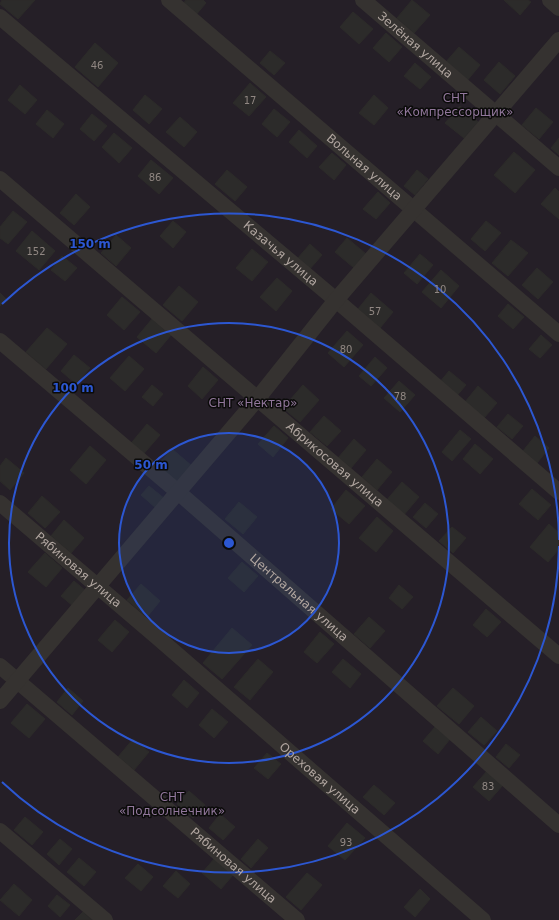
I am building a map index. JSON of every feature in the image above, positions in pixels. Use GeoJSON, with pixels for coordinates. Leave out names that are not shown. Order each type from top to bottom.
{"type":"FeatureCollection","features":[{"type":"Feature","properties":{"kind":"street","name":"Вольная улица"},"geometry":{"type":"LineString","coordinates":[[169,0],[415,209],[559,334]]}},
{"type":"Feature","properties":{"kind":"street","name":"Зелёная улица"},"geometry":{"type":"LineString","coordinates":[[362,0],[559,168]]}},
{"type":"Feature","properties":{"kind":"street"},"geometry":{"type":"LineString","coordinates":[[550,0],[559,8]]}},
{"type":"Feature","properties":{"kind":"street","name":"Казачья улица"},"geometry":{"type":"LineString","coordinates":[[0,17],[336,300],[559,492]]}},
{"type":"Feature","properties":{"kind":"street"},"geometry":{"type":"LineString","coordinates":[[0,701],[258,398],[336,300],[559,40]]}},
{"type":"Feature","properties":{"kind":"street","name":"Абрикосовая улица"},"geometry":{"type":"LineString","coordinates":[[0,179],[559,656]]}},
{"type":"Feature","properties":{"kind":"street","name":"Центральная улица"},"geometry":{"type":"LineString","coordinates":[[0,341],[178,492],[559,825]]}},
{"type":"Feature","properties":{"kind":"street","name":"Рябиновая улица"},"geometry":{"type":"LineString","coordinates":[[0,503],[157,637]]}},
{"type":"Feature","properties":{"kind":"street","name":"Ореховая улица"},"geometry":{"type":"LineString","coordinates":[[157,637],[483,920]]}},
{"type":"Feature","properties":{"kind":"street","name":"Рябиновая улица"},"geometry":{"type":"LineString","coordinates":[[0,666],[297,920]]}},
{"type":"Feature","properties":{"kind":"street"},"geometry":{"type":"LineString","coordinates":[[0,831],[105,920]]}},
{"type":"Feature","properties":{"kind":"green space","name":"СНТ «Нектар»"},"geometry":{"type":"Polygon","coordinates":[[[0,0],[559,0],[559,920],[0,920],[0,0]]]}},
{"type":"Feature","properties":{"kind":"building"},"geometry":{"type":"Polygon","coordinates":[[[2,0],[35,0],[18,19],[0,4],[2,0]]]}},
{"type":"Feature","properties":{"kind":"building"},"geometry":{"type":"Polygon","coordinates":[[[186,0],[203,0],[206,3],[195,16],[182,5],[186,0]]]}},
{"type":"Feature","properties":{"kind":"building"},"geometry":{"type":"Polygon","coordinates":[[[412,0],[430,15],[414,33],[397,18],[412,0]]]}},
{"type":"Feature","properties":{"kind":"building"},"geometry":{"type":"Polygon","coordinates":[[[504,0],[528,0],[531,2],[520,15],[504,0]]]}},
{"type":"Feature","properties":{"kind":"building"},"geometry":{"type":"Polygon","coordinates":[[[353,12],[373,29],[359,44],[340,27],[353,12]]]}},
{"type":"Feature","properties":{"kind":"building"},"geometry":{"type":"Polygon","coordinates":[[[386,33],[402,47],[389,62],[373,48],[386,33]]]}},
{"type":"Feature","properties":{"kind":"building"},"geometry":{"type":"Polygon","coordinates":[[[95,43],[118,63],[98,87],[75,67],[95,43]]]}},
{"type":"Feature","properties":{"kind":"building"},"geometry":{"type":"Polygon","coordinates":[[[459,47],[480,65],[466,82],[445,63],[459,47]]]}},
{"type":"Feature","properties":{"kind":"building"},"geometry":{"type":"Polygon","coordinates":[[[270,51],[285,63],[274,75],[260,63],[270,51]]]}},
{"type":"Feature","properties":{"kind":"building"},"geometry":{"type":"Polygon","coordinates":[[[499,62],[515,76],[500,94],[484,80],[499,62]]]}},
{"type":"Feature","properties":{"kind":"building"},"geometry":{"type":"Polygon","coordinates":[[[415,63],[431,77],[420,89],[404,76],[415,63]]]}},
{"type":"Feature","properties":{"kind":"building"},"geometry":{"type":"Polygon","coordinates":[[[250,83],[266,97],[249,116],[233,103],[250,83]]]}},
{"type":"Feature","properties":{"kind":"building"},"geometry":{"type":"Polygon","coordinates":[[[20,85],[37,100],[25,114],[8,100],[20,85]]]}},
{"type":"Feature","properties":{"kind":"building"},"geometry":{"type":"Polygon","coordinates":[[[145,95],[162,109],[149,124],[133,110],[145,95]]]}},
{"type":"Feature","properties":{"kind":"building"},"geometry":{"type":"Polygon","coordinates":[[[374,95],[388,108],[374,125],[359,113],[374,95]]]}},
{"type":"Feature","properties":{"kind":"building"},"geometry":{"type":"Polygon","coordinates":[[[460,106],[478,122],[464,138],[445,123],[460,106]]]}},
{"type":"Feature","properties":{"kind":"building"},"geometry":{"type":"Polygon","coordinates":[[[536,108],[553,122],[539,139],[522,125],[536,108]]]}},
{"type":"Feature","properties":{"kind":"building"},"geometry":{"type":"Polygon","coordinates":[[[274,109],[290,122],[277,137],[262,124],[274,109]]]}},
{"type":"Feature","properties":{"kind":"building"},"geometry":{"type":"Polygon","coordinates":[[[47,110],[64,124],[53,138],[36,124],[47,110]]]}},
{"type":"Feature","properties":{"kind":"building"},"geometry":{"type":"Polygon","coordinates":[[[92,114],[107,126],[94,141],[80,129],[92,114]]]}},
{"type":"Feature","properties":{"kind":"building"},"geometry":{"type":"Polygon","coordinates":[[[180,117],[197,132],[184,147],[166,132],[180,117]]]}},
{"type":"Feature","properties":{"kind":"building"},"geometry":{"type":"Polygon","coordinates":[[[299,130],[317,146],[307,158],[289,142],[299,130]]]}},
{"type":"Feature","properties":{"kind":"building"},"geometry":{"type":"Polygon","coordinates":[[[114,133],[132,148],[119,163],[102,147],[114,133]]]}},
{"type":"Feature","properties":{"kind":"building"},"geometry":{"type":"Polygon","coordinates":[[[559,138],[559,155],[551,148],[559,138]]]}},
{"type":"Feature","properties":{"kind":"building"},"geometry":{"type":"Polygon","coordinates":[[[514,152],[535,170],[515,193],[494,175],[514,152]]]}},
{"type":"Feature","properties":{"kind":"building"},"geometry":{"type":"Polygon","coordinates":[[[332,153],[346,165],[334,180],[319,167],[332,153]]]}},
{"type":"Feature","properties":{"kind":"building"},"geometry":{"type":"Polygon","coordinates":[[[151,160],[173,178],[159,194],[138,176],[151,160]]]}},
{"type":"Feature","properties":{"kind":"building"},"geometry":{"type":"Polygon","coordinates":[[[227,170],[247,187],[235,201],[215,184],[227,170]]]}},
{"type":"Feature","properties":{"kind":"building"},"geometry":{"type":"Polygon","coordinates":[[[417,170],[428,179],[415,195],[404,186],[417,170]]]}},
{"type":"Feature","properties":{"kind":"building"},"geometry":{"type":"Polygon","coordinates":[[[555,188],[559,192],[559,219],[541,204],[555,188]]]}},
{"type":"Feature","properties":{"kind":"building"},"geometry":{"type":"Polygon","coordinates":[[[378,192],[390,203],[376,219],[363,209],[378,192]]]}},
{"type":"Feature","properties":{"kind":"building"},"geometry":{"type":"Polygon","coordinates":[[[76,194],[90,207],[74,225],[60,213],[76,194]]]}},
{"type":"Feature","properties":{"kind":"building"},"geometry":{"type":"Polygon","coordinates":[[[13,211],[27,222],[8,244],[0,238],[0,227],[13,211]]]}},
{"type":"Feature","properties":{"kind":"building"},"geometry":{"type":"Polygon","coordinates":[[[173,221],[186,232],[173,248],[160,236],[173,221]]]}},
{"type":"Feature","properties":{"kind":"building"},"geometry":{"type":"Polygon","coordinates":[[[486,221],[501,233],[485,251],[471,239],[486,221]]]}},
{"type":"Feature","properties":{"kind":"building"},"geometry":{"type":"Polygon","coordinates":[[[32,231],[55,251],[39,270],[16,251],[32,231]]]}},
{"type":"Feature","properties":{"kind":"building"},"geometry":{"type":"Polygon","coordinates":[[[116,235],[131,248],[116,266],[101,253],[116,235]]]}},
{"type":"Feature","properties":{"kind":"building"},"geometry":{"type":"Polygon","coordinates":[[[347,238],[366,254],[354,268],[335,252],[347,238]]]}},
{"type":"Feature","properties":{"kind":"building"},"geometry":{"type":"Polygon","coordinates":[[[511,240],[528,253],[508,276],[492,263],[511,240]]]}},
{"type":"Feature","properties":{"kind":"building"},"geometry":{"type":"Polygon","coordinates":[[[310,244],[322,255],[309,270],[297,259],[310,244]]]}},
{"type":"Feature","properties":{"kind":"building"},"geometry":{"type":"Polygon","coordinates":[[[252,249],[268,262],[252,281],[236,268],[252,249]]]}},
{"type":"Feature","properties":{"kind":"building"},"geometry":{"type":"Polygon","coordinates":[[[420,254],[433,265],[417,284],[404,273],[420,254]]]}},
{"type":"Feature","properties":{"kind":"building"},"geometry":{"type":"Polygon","coordinates":[[[62,256],[77,268],[65,281],[51,270],[62,256]]]}},
{"type":"Feature","properties":{"kind":"building"},"geometry":{"type":"Polygon","coordinates":[[[537,268],[553,282],[538,299],[522,285],[537,268]]]}},
{"type":"Feature","properties":{"kind":"building"},"geometry":{"type":"Polygon","coordinates":[[[441,270],[459,286],[441,308],[422,292],[441,270]]]}},
{"type":"Feature","properties":{"kind":"building"},"geometry":{"type":"Polygon","coordinates":[[[277,278],[292,291],[276,311],[260,297],[277,278]]]}},
{"type":"Feature","properties":{"kind":"building"},"geometry":{"type":"Polygon","coordinates":[[[179,286],[198,302],[182,321],[163,305],[179,286]]]}},
{"type":"Feature","properties":{"kind":"building"},"geometry":{"type":"Polygon","coordinates":[[[0,293],[6,299],[0,306],[0,293]]]}},
{"type":"Feature","properties":{"kind":"building"},"geometry":{"type":"Polygon","coordinates":[[[371,293],[393,312],[380,328],[358,309],[371,293]]]}},
{"type":"Feature","properties":{"kind":"building"},"geometry":{"type":"Polygon","coordinates":[[[122,297],[140,312],[124,330],[107,315],[122,297]]]}},
{"type":"Feature","properties":{"kind":"building"},"geometry":{"type":"Polygon","coordinates":[[[508,304],[524,317],[513,329],[498,316],[508,304]]]}},
{"type":"Feature","properties":{"kind":"building"},"geometry":{"type":"Polygon","coordinates":[[[152,319],[171,335],[156,353],[137,337],[152,319]]]}},
{"type":"Feature","properties":{"kind":"building"},"geometry":{"type":"Polygon","coordinates":[[[47,328],[67,344],[46,369],[26,352],[47,328]]]}},
{"type":"Feature","properties":{"kind":"building"},"geometry":{"type":"Polygon","coordinates":[[[347,331],[363,345],[344,367],[328,353],[347,331]]]}},
{"type":"Feature","properties":{"kind":"building"},"geometry":{"type":"Polygon","coordinates":[[[541,335],[552,345],[540,358],[529,349],[541,335]]]}},
{"type":"Feature","properties":{"kind":"building"},"geometry":{"type":"Polygon","coordinates":[[[74,355],[90,368],[76,384],[61,371],[74,355]]]}},
{"type":"Feature","properties":{"kind":"building"},"geometry":{"type":"Polygon","coordinates":[[[129,356],[144,369],[125,391],[110,378],[129,356]]]}},
{"type":"Feature","properties":{"kind":"building"},"geometry":{"type":"Polygon","coordinates":[[[375,357],[387,368],[371,386],[359,376],[375,357]]]}},
{"type":"Feature","properties":{"kind":"building"},"geometry":{"type":"Polygon","coordinates":[[[203,367],[218,380],[202,399],[188,386],[203,367]]]}},
{"type":"Feature","properties":{"kind":"building"},"geometry":{"type":"Polygon","coordinates":[[[449,371],[466,385],[455,398],[439,383],[449,371]]]}},
{"type":"Feature","properties":{"kind":"building"},"geometry":{"type":"Polygon","coordinates":[[[399,381],[415,395],[400,412],[384,398],[399,381]]]}},
{"type":"Feature","properties":{"kind":"building"},"geometry":{"type":"Polygon","coordinates":[[[152,385],[163,394],[153,406],[142,397],[152,385]]]}},
{"type":"Feature","properties":{"kind":"building"},"geometry":{"type":"Polygon","coordinates":[[[303,385],[319,400],[300,422],[283,408],[303,385]]]}},
{"type":"Feature","properties":{"kind":"building"},"geometry":{"type":"Polygon","coordinates":[[[478,386],[497,403],[484,418],[465,402],[478,386]]]}},
{"type":"Feature","properties":{"kind":"building"},"geometry":{"type":"Polygon","coordinates":[[[508,414],[523,426],[512,439],[497,427],[508,414]]]}},
{"type":"Feature","properties":{"kind":"building"},"geometry":{"type":"Polygon","coordinates":[[[324,416],[341,431],[327,446],[310,432],[324,416]]]}},
{"type":"Feature","properties":{"kind":"building"},"geometry":{"type":"Polygon","coordinates":[[[147,424],[160,435],[140,458],[128,447],[147,424]]]}},
{"type":"Feature","properties":{"kind":"building"},"geometry":{"type":"Polygon","coordinates":[[[274,426],[288,438],[273,457],[258,444],[274,426]]]}},
{"type":"Feature","properties":{"kind":"building"},"geometry":{"type":"Polygon","coordinates":[[[460,430],[471,439],[452,461],[442,452],[460,430]]]}},
{"type":"Feature","properties":{"kind":"building"},"geometry":{"type":"Polygon","coordinates":[[[535,436],[549,448],[537,463],[523,451],[535,436]]]}},
{"type":"Feature","properties":{"kind":"building"},"geometry":{"type":"Polygon","coordinates":[[[354,439],[366,450],[351,468],[338,458],[354,439]]]}},
{"type":"Feature","properties":{"kind":"building"},"geometry":{"type":"Polygon","coordinates":[[[475,444],[493,459],[480,474],[463,459],[475,444]]]}},
{"type":"Feature","properties":{"kind":"building"},"geometry":{"type":"Polygon","coordinates":[[[90,446],[106,460],[86,484],[70,470],[90,446]]]}},
{"type":"Feature","properties":{"kind":"building"},"geometry":{"type":"Polygon","coordinates":[[[172,449],[192,466],[177,484],[156,467],[172,449]]]}},
{"type":"Feature","properties":{"kind":"building"},"geometry":{"type":"Polygon","coordinates":[[[6,458],[24,473],[10,490],[0,481],[0,466],[6,458]]]}},
{"type":"Feature","properties":{"kind":"building"},"geometry":{"type":"Polygon","coordinates":[[[377,459],[392,472],[377,490],[362,477],[377,459]]]}},
{"type":"Feature","properties":{"kind":"building"},"geometry":{"type":"Polygon","coordinates":[[[402,482],[419,497],[403,516],[386,501],[402,482]]]}},
{"type":"Feature","properties":{"kind":"building"},"geometry":{"type":"Polygon","coordinates":[[[149,486],[165,499],[157,509],[141,495],[149,486]]]}},
{"type":"Feature","properties":{"kind":"building"},"geometry":{"type":"Polygon","coordinates":[[[532,489],[551,505],[538,520],[519,504],[532,489]]]}},
{"type":"Feature","properties":{"kind":"building"},"geometry":{"type":"Polygon","coordinates":[[[346,490],[365,506],[349,524],[331,509],[346,490]]]}},
{"type":"Feature","properties":{"kind":"building"},"geometry":{"type":"Polygon","coordinates":[[[42,496],[60,512],[45,528],[28,513],[42,496]]]}},
{"type":"Feature","properties":{"kind":"building"},"geometry":{"type":"Polygon","coordinates":[[[239,502],[257,517],[243,534],[225,519],[239,502]]]}},
{"type":"Feature","properties":{"kind":"building"},"geometry":{"type":"Polygon","coordinates":[[[425,503],[438,514],[426,528],[413,517],[425,503]]]}},
{"type":"Feature","properties":{"kind":"building"},"geometry":{"type":"Polygon","coordinates":[[[377,517],[393,531],[376,552],[359,538],[377,517]]]}},
{"type":"Feature","properties":{"kind":"building"},"geometry":{"type":"Polygon","coordinates":[[[64,520],[84,538],[71,553],[51,536],[64,520]]]}},
{"type":"Feature","properties":{"kind":"building"},"geometry":{"type":"Polygon","coordinates":[[[549,524],[559,533],[559,549],[548,562],[530,547],[549,524]]]}},
{"type":"Feature","properties":{"kind":"building"},"geometry":{"type":"Polygon","coordinates":[[[452,527],[466,538],[453,553],[439,541],[452,527]]]}},
{"type":"Feature","properties":{"kind":"building"},"geometry":{"type":"Polygon","coordinates":[[[45,553],[62,568],[46,587],[28,572],[45,553]]]}},
{"type":"Feature","properties":{"kind":"building"},"geometry":{"type":"Polygon","coordinates":[[[242,562],[258,576],[244,592],[228,578],[242,562]]]}},
{"type":"Feature","properties":{"kind":"building"},"geometry":{"type":"Polygon","coordinates":[[[74,581],[86,591],[73,606],[61,596],[74,581]]]}},
{"type":"Feature","properties":{"kind":"building"},"geometry":{"type":"Polygon","coordinates":[[[141,584],[160,601],[147,617],[127,600],[141,584]]]}},
{"type":"Feature","properties":{"kind":"building"},"geometry":{"type":"Polygon","coordinates":[[[399,585],[413,597],[402,609],[389,598],[399,585]]]}},
{"type":"Feature","properties":{"kind":"building"},"geometry":{"type":"Polygon","coordinates":[[[486,609],[501,622],[487,637],[473,625],[486,609]]]}},
{"type":"Feature","properties":{"kind":"building"},"geometry":{"type":"Polygon","coordinates":[[[369,617],[385,631],[370,648],[354,634],[369,617]]]}},
{"type":"Feature","properties":{"kind":"building"},"geometry":{"type":"Polygon","coordinates":[[[115,620],[129,632],[112,652],[98,640],[115,620]]]}},
{"type":"Feature","properties":{"kind":"building"},"geometry":{"type":"Polygon","coordinates":[[[232,628],[252,645],[222,679],[203,663],[232,628]]]}},
{"type":"Feature","properties":{"kind":"building"},"geometry":{"type":"Polygon","coordinates":[[[320,632],[334,644],[317,663],[304,652],[320,632]]]}},
{"type":"Feature","properties":{"kind":"building"},"geometry":{"type":"Polygon","coordinates":[[[258,659],[273,672],[250,700],[234,687],[258,659]]]}},
{"type":"Feature","properties":{"kind":"building"},"geometry":{"type":"Polygon","coordinates":[[[343,659],[361,674],[350,688],[332,672],[343,659]]]}},
{"type":"Feature","properties":{"kind":"building"},"geometry":{"type":"Polygon","coordinates":[[[184,680],[199,693],[187,708],[172,695],[184,680]]]}},
{"type":"Feature","properties":{"kind":"building"},"geometry":{"type":"Polygon","coordinates":[[[68,688],[83,701],[72,715],[57,702],[68,688]]]}},
{"type":"Feature","properties":{"kind":"building"},"geometry":{"type":"Polygon","coordinates":[[[453,688],[474,706],[459,724],[437,706],[453,688]]]}},
{"type":"Feature","properties":{"kind":"building"},"geometry":{"type":"Polygon","coordinates":[[[27,704],[45,719],[29,738],[11,723],[27,704]]]}},
{"type":"Feature","properties":{"kind":"building"},"geometry":{"type":"Polygon","coordinates":[[[212,709],[228,722],[214,738],[199,725],[212,709]]]}},
{"type":"Feature","properties":{"kind":"building"},"geometry":{"type":"Polygon","coordinates":[[[481,717],[497,731],[484,745],[468,732],[481,717]]]}},
{"type":"Feature","properties":{"kind":"building"},"geometry":{"type":"Polygon","coordinates":[[[435,727],[450,739],[438,754],[423,741],[435,727]]]}},
{"type":"Feature","properties":{"kind":"building"},"geometry":{"type":"Polygon","coordinates":[[[133,739],[149,752],[134,770],[118,757],[133,739]]]}},
{"type":"Feature","properties":{"kind":"building"},"geometry":{"type":"Polygon","coordinates":[[[506,744],[520,755],[509,768],[496,757],[506,744]]]}},
{"type":"Feature","properties":{"kind":"building"},"geometry":{"type":"Polygon","coordinates":[[[267,753],[281,764],[268,779],[254,768],[267,753]]]}},
{"type":"Feature","properties":{"kind":"building"},"geometry":{"type":"Polygon","coordinates":[[[487,771],[503,785],[489,801],[473,787],[487,771]]]}},
{"type":"Feature","properties":{"kind":"building"},"geometry":{"type":"Polygon","coordinates":[[[374,785],[395,803],[384,815],[363,797],[374,785]]]}},
{"type":"Feature","properties":{"kind":"building"},"geometry":{"type":"Polygon","coordinates":[[[189,791],[205,805],[193,818],[177,804],[189,791]]]}},
{"type":"Feature","properties":{"kind":"building"},"geometry":{"type":"Polygon","coordinates":[[[220,814],[235,827],[223,840],[209,828],[220,814]]]}},
{"type":"Feature","properties":{"kind":"building"},"geometry":{"type":"Polygon","coordinates":[[[25,817],[43,832],[32,845],[14,830],[25,817]]]}},
{"type":"Feature","properties":{"kind":"building"},"geometry":{"type":"Polygon","coordinates":[[[347,823],[365,838],[345,860],[328,846],[347,823]]]}},
{"type":"Feature","properties":{"kind":"building"},"geometry":{"type":"Polygon","coordinates":[[[60,839],[72,849],[59,865],[47,854],[60,839]]]}},
{"type":"Feature","properties":{"kind":"building"},"geometry":{"type":"Polygon","coordinates":[[[258,839],[268,848],[251,868],[241,859],[258,839]]]}},
{"type":"Feature","properties":{"kind":"building"},"geometry":{"type":"Polygon","coordinates":[[[79,858],[96,872],[84,886],[67,872],[79,858]]]}},
{"type":"Feature","properties":{"kind":"building"},"geometry":{"type":"Polygon","coordinates":[[[214,859],[233,875],[221,889],[202,873],[214,859]]]}},
{"type":"Feature","properties":{"kind":"building"},"geometry":{"type":"Polygon","coordinates":[[[138,864],[153,877],[141,891],[125,878],[138,864]]]}},
{"type":"Feature","properties":{"kind":"building"},"geometry":{"type":"Polygon","coordinates":[[[176,871],[190,884],[178,898],[163,886],[176,871]]]}},
{"type":"Feature","properties":{"kind":"building"},"geometry":{"type":"Polygon","coordinates":[[[307,873],[322,885],[301,910],[286,897],[307,873]]]}},
{"type":"Feature","properties":{"kind":"building"},"geometry":{"type":"Polygon","coordinates":[[[14,884],[32,900],[19,916],[0,900],[14,884]]]}},
{"type":"Feature","properties":{"kind":"building"},"geometry":{"type":"Polygon","coordinates":[[[420,889],[430,899],[415,917],[404,907],[420,889]]]}},
{"type":"Feature","properties":{"kind":"building"},"geometry":{"type":"Polygon","coordinates":[[[57,895],[70,905],[60,917],[48,906],[57,895]]]}},
{"type":"Feature","properties":{"kind":"building"},"geometry":{"type":"Polygon","coordinates":[[[83,912],[92,920],[75,920],[83,912]]]}},
{"type":"Feature","properties":{"kind":"park label","name":"СНТ «Компрессорщик»"},"geometry":{"type":"Point","coordinates":[455,105]}},
{"type":"Feature","properties":{"kind":"park label","name":"СНТ «Подсолнечник»"},"geometry":{"type":"Point","coordinates":[172,804]}}]}
